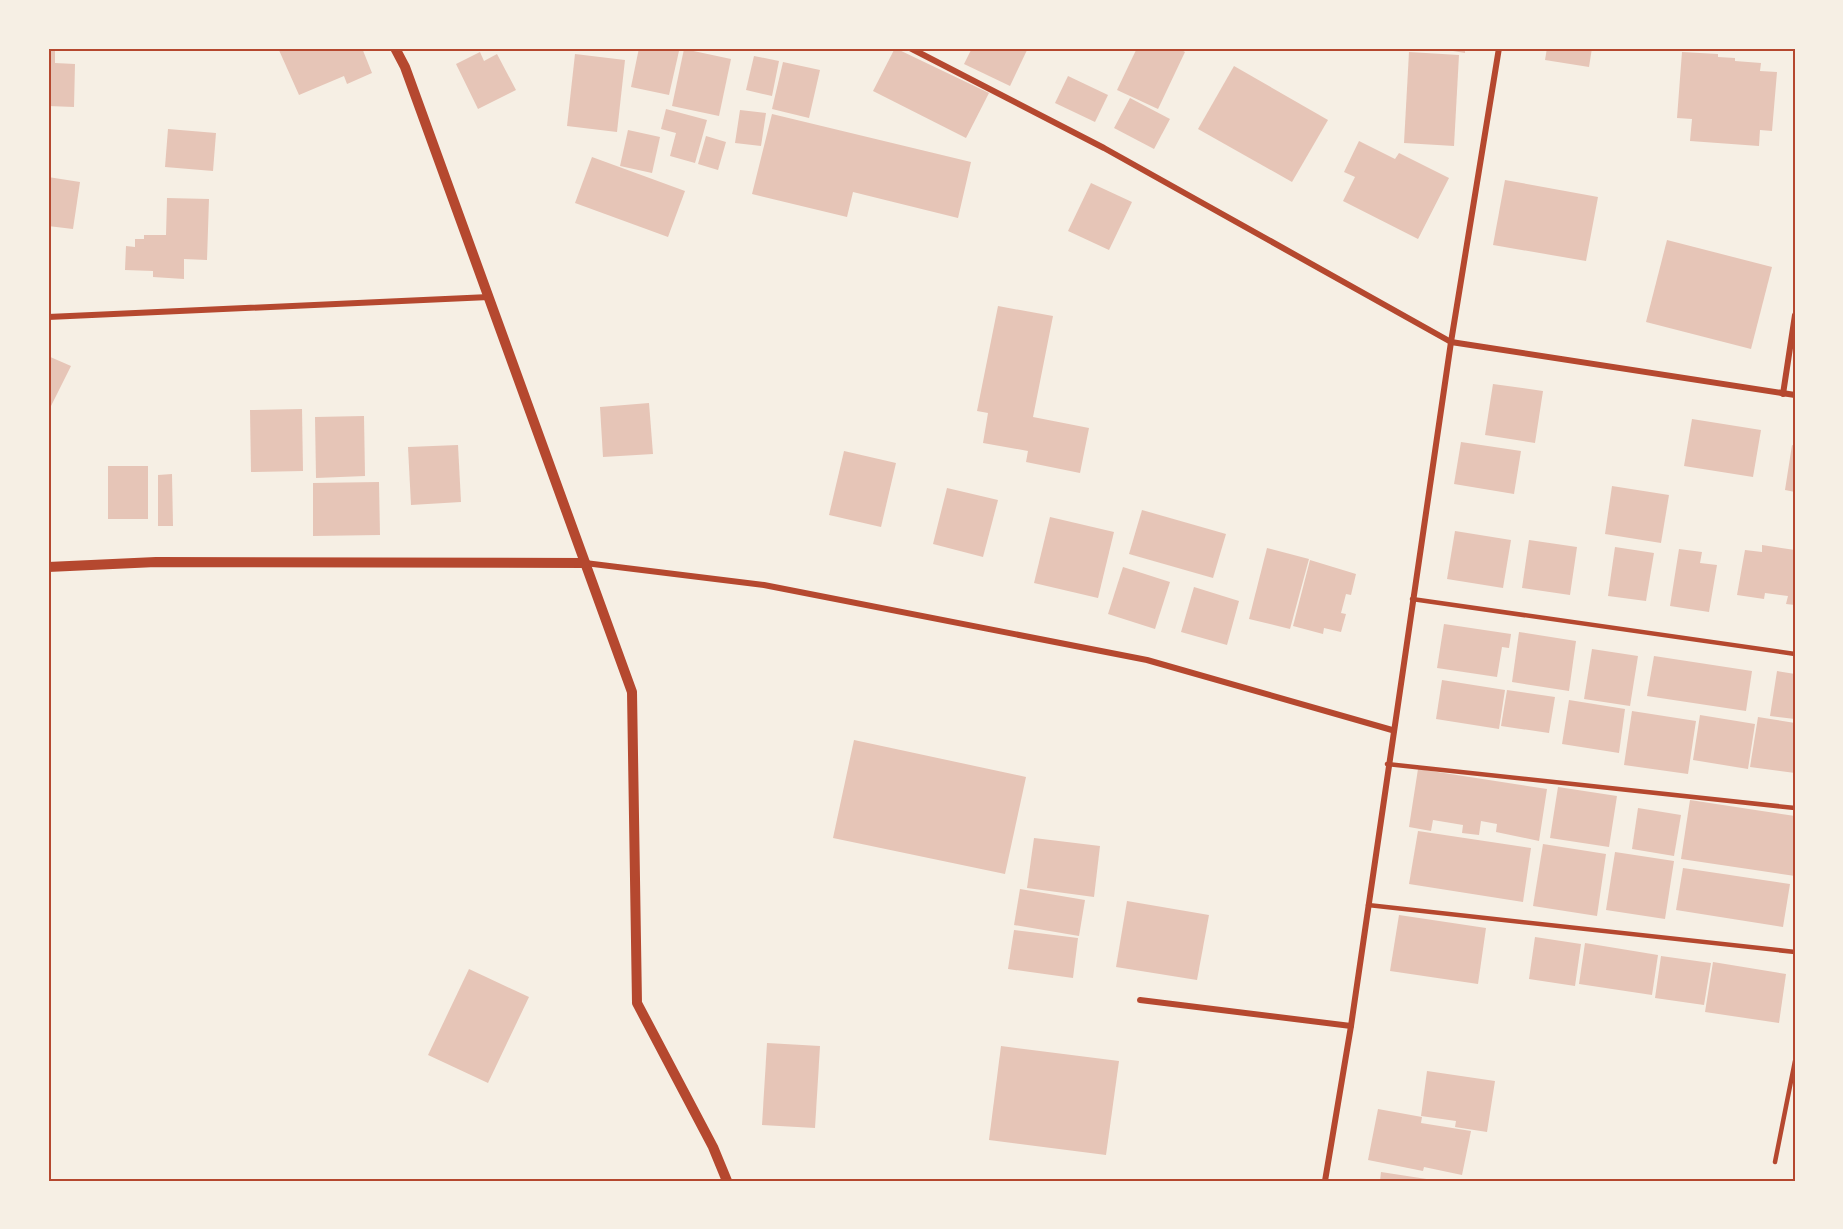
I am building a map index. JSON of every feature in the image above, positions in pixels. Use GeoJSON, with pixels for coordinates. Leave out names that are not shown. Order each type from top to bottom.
{"type":"FeatureCollection","features":[{"type":"Feature","properties":{"kind":"street"},"geometry":{"type":"LineString","coordinates":[[394,48],[405,68],[632,692],[637,1003],[713,1147],[727,1181]]}},
{"type":"Feature","properties":{"kind":"street"},"geometry":{"type":"LineString","coordinates":[[910,48],[1104,148],[1451,342],[1795,395]]}},
{"type":"Feature","properties":{"kind":"street"},"geometry":{"type":"LineString","coordinates":[[1325,1181],[1351,1026],[1387,764],[1451,342],[1499,48]]}},
{"type":"Feature","properties":{"kind":"street"},"geometry":{"type":"LineString","coordinates":[[48,317],[489,297]]}},
{"type":"Feature","properties":{"kind":"street"},"geometry":{"type":"LineString","coordinates":[[1783,394],[1795,315]]}},
{"type":"Feature","properties":{"kind":"street"},"geometry":{"type":"LineString","coordinates":[[48,567],[156,562],[585,563],[764,585],[1147,660],[1392,730]]}},
{"type":"Feature","properties":{"kind":"street"},"geometry":{"type":"LineString","coordinates":[[1140,1000],[1351,1026]]}},
{"type":"Feature","properties":{"kind":"lane"},"geometry":{"type":"LineString","coordinates":[[1412,599],[1795,654]]}},
{"type":"Feature","properties":{"kind":"lane"},"geometry":{"type":"LineString","coordinates":[[1387,764],[1795,808]]}},
{"type":"Feature","properties":{"kind":"lane"},"geometry":{"type":"LineString","coordinates":[[1368,905],[1795,952]]}},
{"type":"Feature","properties":{"kind":"lane"},"geometry":{"type":"LineString","coordinates":[[1775,1162],[1795,1061]]}},
{"type":"Feature","properties":{"kind":"building"},"geometry":{"type":"Polygon","coordinates":[[[48,48],[55,48],[55,63],[75,64],[74,107],[48,106],[48,48]]]}},
{"type":"Feature","properties":{"kind":"building"},"geometry":{"type":"Polygon","coordinates":[[[278,48],[362,48],[372,73],[347,84],[344,76],[299,95],[278,48]]]}},
{"type":"Feature","properties":{"kind":"building"},"geometry":{"type":"Polygon","coordinates":[[[639,48],[679,51],[669,95],[631,87],[639,48]]]}},
{"type":"Feature","properties":{"kind":"building"},"geometry":{"type":"Polygon","coordinates":[[[895,48],[989,93],[966,138],[873,91],[895,48]]]}},
{"type":"Feature","properties":{"kind":"building"},"geometry":{"type":"Polygon","coordinates":[[[972,48],[1028,48],[1010,86],[964,64],[972,48]]]}},
{"type":"Feature","properties":{"kind":"building"},"geometry":{"type":"Polygon","coordinates":[[[1137,48],[1178,48],[1185,52],[1158,109],[1117,90],[1137,48]]]}},
{"type":"Feature","properties":{"kind":"building"},"geometry":{"type":"Polygon","coordinates":[[[1435,48],[1465,48],[1465,53],[1435,48]]]}},
{"type":"Feature","properties":{"kind":"building"},"geometry":{"type":"Polygon","coordinates":[[[1547,48],[1592,48],[1589,67],[1545,60],[1547,48]]]}},
{"type":"Feature","properties":{"kind":"building"},"geometry":{"type":"Polygon","coordinates":[[[684,49],[731,59],[719,116],[672,106],[684,49]]]}},
{"type":"Feature","properties":{"kind":"building"},"geometry":{"type":"Polygon","coordinates":[[[480,52],[484,61],[497,54],[516,90],[478,109],[456,64],[480,52]]]}},
{"type":"Feature","properties":{"kind":"building"},"geometry":{"type":"Polygon","coordinates":[[[1409,52],[1459,55],[1454,146],[1404,143],[1409,52]]]}},
{"type":"Feature","properties":{"kind":"building"},"geometry":{"type":"Polygon","coordinates":[[[1682,52],[1718,54],[1718,57],[1735,58],[1735,61],[1761,63],[1760,71],[1777,72],[1772,131],[1760,130],[1759,146],[1690,141],[1692,119],[1677,118],[1682,52]]]}},
{"type":"Feature","properties":{"kind":"building"},"geometry":{"type":"Polygon","coordinates":[[[575,54],[625,60],[617,132],[567,126],[575,54]]]}},
{"type":"Feature","properties":{"kind":"building"},"geometry":{"type":"Polygon","coordinates":[[[754,56],[779,61],[772,96],[746,90],[754,56]]]}},
{"type":"Feature","properties":{"kind":"building"},"geometry":{"type":"Polygon","coordinates":[[[783,62],[820,70],[809,118],[772,109],[783,62]]]}},
{"type":"Feature","properties":{"kind":"building"},"geometry":{"type":"Polygon","coordinates":[[[1234,66],[1328,120],[1292,182],[1198,129],[1234,66]]]}},
{"type":"Feature","properties":{"kind":"building"},"geometry":{"type":"Polygon","coordinates":[[[1068,76],[1108,95],[1095,122],[1055,103],[1068,76]]]}},
{"type":"Feature","properties":{"kind":"building"},"geometry":{"type":"Polygon","coordinates":[[[1130,98],[1170,119],[1154,149],[1114,128],[1130,98]]]}},
{"type":"Feature","properties":{"kind":"building"},"geometry":{"type":"Polygon","coordinates":[[[666,109],[707,120],[695,163],[670,156],[676,133],[661,129],[666,109]]]}},
{"type":"Feature","properties":{"kind":"building"},"geometry":{"type":"Polygon","coordinates":[[[740,110],[766,113],[761,146],[735,143],[740,110]]]}},
{"type":"Feature","properties":{"kind":"building"},"geometry":{"type":"Polygon","coordinates":[[[772,114],[971,162],[958,218],[853,192],[847,217],[752,194],[772,114]]]}},
{"type":"Feature","properties":{"kind":"building"},"geometry":{"type":"Polygon","coordinates":[[[168,129],[216,133],[213,171],[165,167],[168,129]]]}},
{"type":"Feature","properties":{"kind":"building"},"geometry":{"type":"Polygon","coordinates":[[[628,130],[660,137],[652,173],[620,166],[628,130]]]}},
{"type":"Feature","properties":{"kind":"building"},"geometry":{"type":"Polygon","coordinates":[[[706,136],[726,142],[718,170],[698,164],[706,136]]]}},
{"type":"Feature","properties":{"kind":"building"},"geometry":{"type":"Polygon","coordinates":[[[1359,141],[1395,159],[1399,153],[1449,178],[1418,239],[1343,201],[1355,177],[1344,172],[1359,141]]]}},
{"type":"Feature","properties":{"kind":"building"},"geometry":{"type":"Polygon","coordinates":[[[592,157],[685,191],[668,237],[575,203],[592,157]]]}},
{"type":"Feature","properties":{"kind":"building"},"geometry":{"type":"Polygon","coordinates":[[[48,177],[80,182],[73,229],[48,226],[48,177]]]}},
{"type":"Feature","properties":{"kind":"building"},"geometry":{"type":"Polygon","coordinates":[[[1505,180],[1598,197],[1586,261],[1493,245],[1505,180]]]}},
{"type":"Feature","properties":{"kind":"building"},"geometry":{"type":"Polygon","coordinates":[[[1091,183],[1132,202],[1109,250],[1068,231],[1091,183]]]}},
{"type":"Feature","properties":{"kind":"building"},"geometry":{"type":"Polygon","coordinates":[[[167,198],[209,199],[207,260],[184,259],[184,279],[153,277],[153,271],[125,270],[126,246],[135,247],[135,239],[144,239],[144,235],[166,235],[167,198]]]}},
{"type":"Feature","properties":{"kind":"building"},"geometry":{"type":"Polygon","coordinates":[[[1667,240],[1772,267],[1751,349],[1646,322],[1667,240]]]}},
{"type":"Feature","properties":{"kind":"building"},"geometry":{"type":"Polygon","coordinates":[[[998,306],[1053,316],[1033,417],[1089,428],[1080,473],[1026,462],[1028,451],[983,443],[988,413],[977,411],[998,306]]]}},
{"type":"Feature","properties":{"kind":"building"},"geometry":{"type":"Polygon","coordinates":[[[48,356],[71,366],[48,412],[48,356]]]}},
{"type":"Feature","properties":{"kind":"building"},"geometry":{"type":"Polygon","coordinates":[[[1493,384],[1543,391],[1535,443],[1485,435],[1493,384]]]}},
{"type":"Feature","properties":{"kind":"building"},"geometry":{"type":"Polygon","coordinates":[[[649,403],[653,454],[603,457],[600,407],[649,403]]]}},
{"type":"Feature","properties":{"kind":"building"},"geometry":{"type":"Polygon","coordinates":[[[302,409],[303,471],[251,472],[250,410],[302,409]]]}},
{"type":"Feature","properties":{"kind":"building"},"geometry":{"type":"Polygon","coordinates":[[[364,416],[365,476],[316,478],[315,417],[364,416]]]}},
{"type":"Feature","properties":{"kind":"building"},"geometry":{"type":"Polygon","coordinates":[[[1692,419],[1761,430],[1753,477],[1684,466],[1692,419]]]}},
{"type":"Feature","properties":{"kind":"building"},"geometry":{"type":"Polygon","coordinates":[[[1461,442],[1521,451],[1514,494],[1454,484],[1461,442]]]}},
{"type":"Feature","properties":{"kind":"building"},"geometry":{"type":"Polygon","coordinates":[[[458,445],[461,502],[411,505],[408,447],[458,445]]]}},
{"type":"Feature","properties":{"kind":"building"},"geometry":{"type":"Polygon","coordinates":[[[1792,445],[1795,446],[1795,492],[1785,490],[1792,445]]]}},
{"type":"Feature","properties":{"kind":"building"},"geometry":{"type":"Polygon","coordinates":[[[844,451],[896,463],[881,527],[829,515],[844,451]]]}},
{"type":"Feature","properties":{"kind":"building"},"geometry":{"type":"Polygon","coordinates":[[[108,466],[148,466],[148,519],[108,519],[108,466]]]}},
{"type":"Feature","properties":{"kind":"building"},"geometry":{"type":"Polygon","coordinates":[[[172,474],[173,526],[158,526],[158,475],[172,474]]]}},
{"type":"Feature","properties":{"kind":"building"},"geometry":{"type":"Polygon","coordinates":[[[379,482],[380,535],[313,536],[313,483],[379,482]]]}},
{"type":"Feature","properties":{"kind":"building"},"geometry":{"type":"Polygon","coordinates":[[[1612,486],[1669,495],[1661,543],[1605,534],[1612,486]]]}},
{"type":"Feature","properties":{"kind":"building"},"geometry":{"type":"Polygon","coordinates":[[[947,488],[998,500],[983,557],[933,544],[947,488]]]}},
{"type":"Feature","properties":{"kind":"building"},"geometry":{"type":"Polygon","coordinates":[[[1142,510],[1226,534],[1213,578],[1129,554],[1142,510]]]}},
{"type":"Feature","properties":{"kind":"building"},"geometry":{"type":"Polygon","coordinates":[[[1050,517],[1114,532],[1098,598],[1034,583],[1050,517]]]}},
{"type":"Feature","properties":{"kind":"building"},"geometry":{"type":"Polygon","coordinates":[[[1455,531],[1511,540],[1503,588],[1447,579],[1455,531]]]}},
{"type":"Feature","properties":{"kind":"building"},"geometry":{"type":"Polygon","coordinates":[[[1529,540],[1577,547],[1570,595],[1522,588],[1529,540]]]}},
{"type":"Feature","properties":{"kind":"building"},"geometry":{"type":"Polygon","coordinates":[[[1762,545],[1795,550],[1795,605],[1786,604],[1788,596],[1765,593],[1764,599],[1737,595],[1745,550],[1762,552],[1762,545]]]}},
{"type":"Feature","properties":{"kind":"building"},"geometry":{"type":"Polygon","coordinates":[[[1615,547],[1654,553],[1646,601],[1608,596],[1615,547]]]}},
{"type":"Feature","properties":{"kind":"building"},"geometry":{"type":"Polygon","coordinates":[[[1267,548],[1309,559],[1290,629],[1249,619],[1267,548]]]}},
{"type":"Feature","properties":{"kind":"building"},"geometry":{"type":"Polygon","coordinates":[[[1679,549],[1702,552],[1700,563],[1717,565],[1709,612],[1670,606],[1679,549]]]}},
{"type":"Feature","properties":{"kind":"building"},"geometry":{"type":"Polygon","coordinates":[[[1310,560],[1356,574],[1351,595],[1346,594],[1341,613],[1346,614],[1341,632],[1324,628],[1323,634],[1293,626],[1310,560]]]}},
{"type":"Feature","properties":{"kind":"building"},"geometry":{"type":"Polygon","coordinates":[[[1123,567],[1170,582],[1155,629],[1108,614],[1123,567]]]}},
{"type":"Feature","properties":{"kind":"building"},"geometry":{"type":"Polygon","coordinates":[[[1194,587],[1239,601],[1227,645],[1181,632],[1194,587]]]}},
{"type":"Feature","properties":{"kind":"building"},"geometry":{"type":"Polygon","coordinates":[[[1444,624],[1511,634],[1509,648],[1502,647],[1497,677],[1437,668],[1444,624]]]}},
{"type":"Feature","properties":{"kind":"building"},"geometry":{"type":"Polygon","coordinates":[[[1519,632],[1576,641],[1569,691],[1512,682],[1519,632]]]}},
{"type":"Feature","properties":{"kind":"building"},"geometry":{"type":"Polygon","coordinates":[[[1592,649],[1638,656],[1630,706],[1584,699],[1592,649]]]}},
{"type":"Feature","properties":{"kind":"building"},"geometry":{"type":"Polygon","coordinates":[[[1654,656],[1752,671],[1746,711],[1647,696],[1654,656]]]}},
{"type":"Feature","properties":{"kind":"building"},"geometry":{"type":"Polygon","coordinates":[[[1777,671],[1795,674],[1795,719],[1770,716],[1777,671]]]}},
{"type":"Feature","properties":{"kind":"building"},"geometry":{"type":"Polygon","coordinates":[[[1442,680],[1505,690],[1499,729],[1436,719],[1442,680]]]}},
{"type":"Feature","properties":{"kind":"building"},"geometry":{"type":"Polygon","coordinates":[[[1507,690],[1555,697],[1549,733],[1501,726],[1507,690]]]}},
{"type":"Feature","properties":{"kind":"building"},"geometry":{"type":"Polygon","coordinates":[[[1569,700],[1625,709],[1619,753],[1562,744],[1569,700]]]}},
{"type":"Feature","properties":{"kind":"building"},"geometry":{"type":"Polygon","coordinates":[[[1632,711],[1696,721],[1688,774],[1624,765],[1632,711]]]}},
{"type":"Feature","properties":{"kind":"building"},"geometry":{"type":"Polygon","coordinates":[[[1700,715],[1755,724],[1748,769],[1693,760],[1700,715]]]}},
{"type":"Feature","properties":{"kind":"building"},"geometry":{"type":"Polygon","coordinates":[[[1758,717],[1795,723],[1795,773],[1750,767],[1758,717]]]}},
{"type":"Feature","properties":{"kind":"building"},"geometry":{"type":"Polygon","coordinates":[[[854,740],[1026,777],[1005,874],[833,838],[854,740]]]}},
{"type":"Feature","properties":{"kind":"building"},"geometry":{"type":"Polygon","coordinates":[[[1418,769],[1547,789],[1539,841],[1496,832],[1497,824],[1481,821],[1479,835],[1462,833],[1463,825],[1433,820],[1431,831],[1409,827],[1418,769]]]}},
{"type":"Feature","properties":{"kind":"building"},"geometry":{"type":"Polygon","coordinates":[[[1558,787],[1617,796],[1609,847],[1550,838],[1558,787]]]}},
{"type":"Feature","properties":{"kind":"building"},"geometry":{"type":"Polygon","coordinates":[[[1690,800],[1795,816],[1795,876],[1681,859],[1690,800]]]}},
{"type":"Feature","properties":{"kind":"building"},"geometry":{"type":"Polygon","coordinates":[[[1638,808],[1681,815],[1674,856],[1632,849],[1638,808]]]}},
{"type":"Feature","properties":{"kind":"building"},"geometry":{"type":"Polygon","coordinates":[[[1418,831],[1531,848],[1523,902],[1409,884],[1418,831]]]}},
{"type":"Feature","properties":{"kind":"building"},"geometry":{"type":"Polygon","coordinates":[[[1034,838],[1100,846],[1094,897],[1027,888],[1034,838]]]}},
{"type":"Feature","properties":{"kind":"building"},"geometry":{"type":"Polygon","coordinates":[[[1543,844],[1606,854],[1597,916],[1533,906],[1543,844]]]}},
{"type":"Feature","properties":{"kind":"building"},"geometry":{"type":"Polygon","coordinates":[[[1615,852],[1674,861],[1665,919],[1606,910],[1615,852]]]}},
{"type":"Feature","properties":{"kind":"building"},"geometry":{"type":"Polygon","coordinates":[[[1683,868],[1790,884],[1783,927],[1676,910],[1683,868]]]}},
{"type":"Feature","properties":{"kind":"building"},"geometry":{"type":"Polygon","coordinates":[[[1020,889],[1085,900],[1079,936],[1014,925],[1020,889]]]}},
{"type":"Feature","properties":{"kind":"building"},"geometry":{"type":"Polygon","coordinates":[[[1127,901],[1209,915],[1197,980],[1116,967],[1127,901]]]}},
{"type":"Feature","properties":{"kind":"building"},"geometry":{"type":"Polygon","coordinates":[[[1399,915],[1486,928],[1478,984],[1390,971],[1399,915]]]}},
{"type":"Feature","properties":{"kind":"building"},"geometry":{"type":"Polygon","coordinates":[[[1014,930],[1078,938],[1073,978],[1008,969],[1014,930]]]}},
{"type":"Feature","properties":{"kind":"building"},"geometry":{"type":"Polygon","coordinates":[[[1535,937],[1581,944],[1575,986],[1529,979],[1535,937]]]}},
{"type":"Feature","properties":{"kind":"building"},"geometry":{"type":"Polygon","coordinates":[[[1585,943],[1658,955],[1652,995],[1579,984],[1585,943]]]}},
{"type":"Feature","properties":{"kind":"building"},"geometry":{"type":"Polygon","coordinates":[[[1661,956],[1711,963],[1704,1005],[1655,998],[1661,956]]]}},
{"type":"Feature","properties":{"kind":"building"},"geometry":{"type":"Polygon","coordinates":[[[1713,962],[1786,974],[1779,1023],[1705,1012],[1713,962]]]}},
{"type":"Feature","properties":{"kind":"building"},"geometry":{"type":"Polygon","coordinates":[[[469,969],[529,997],[488,1083],[428,1055],[469,969]]]}},
{"type":"Feature","properties":{"kind":"building"},"geometry":{"type":"Polygon","coordinates":[[[767,1043],[820,1046],[815,1128],[762,1125],[767,1043]]]}},
{"type":"Feature","properties":{"kind":"building"},"geometry":{"type":"Polygon","coordinates":[[[1001,1046],[1119,1061],[1106,1155],[989,1140],[1001,1046]]]}},
{"type":"Feature","properties":{"kind":"building"},"geometry":{"type":"Polygon","coordinates":[[[1427,1071],[1495,1081],[1487,1132],[1455,1127],[1456,1121],[1421,1116],[1427,1071]]]}},
{"type":"Feature","properties":{"kind":"building"},"geometry":{"type":"Polygon","coordinates":[[[1378,1109],[1422,1117],[1421,1123],[1471,1131],[1462,1175],[1424,1167],[1423,1171],[1368,1160],[1378,1109]]]}},
{"type":"Feature","properties":{"kind":"building"},"geometry":{"type":"Polygon","coordinates":[[[1381,1172],[1433,1180],[1433,1181],[1380,1181],[1381,1172]]]}}]}
